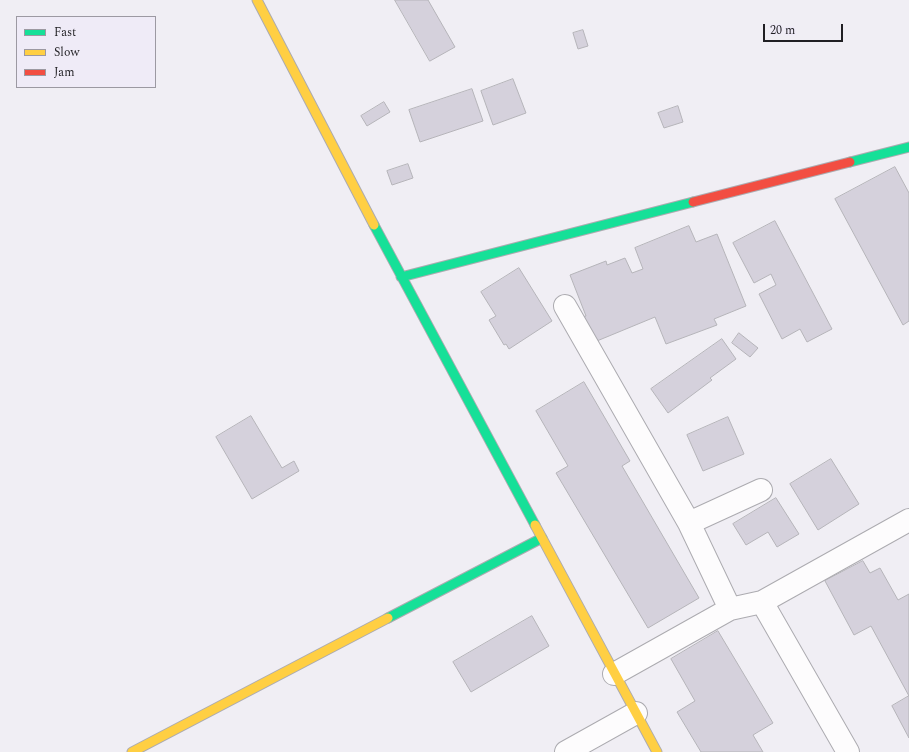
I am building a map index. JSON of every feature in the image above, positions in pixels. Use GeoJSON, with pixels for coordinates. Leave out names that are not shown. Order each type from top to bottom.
{"type":"FeatureCollection","features":[{"type":"Feature","properties":{"kind":"street"},"geometry":{"type":"LineString","coordinates":[[257,0],[401,277],[657,752]]}},
{"type":"Feature","properties":{"kind":"street"},"geometry":{"type":"LineString","coordinates":[[401,277],[909,147]]}},
{"type":"Feature","properties":{"kind":"street"},"geometry":{"type":"LineString","coordinates":[[565,306],[689,523],[730,609]]}},
{"type":"Feature","properties":{"kind":"street"},"geometry":{"type":"LineString","coordinates":[[689,523],[761,490]]}},
{"type":"Feature","properties":{"kind":"street"},"geometry":{"type":"LineString","coordinates":[[614,674],[730,609],[762,602],[909,520]]}},
{"type":"Feature","properties":{"kind":"street"},"geometry":{"type":"LineString","coordinates":[[132,752],[542,538]]}},
{"type":"Feature","properties":{"kind":"street"},"geometry":{"type":"LineString","coordinates":[[762,602],[848,752]]}},
{"type":"Feature","properties":{"kind":"street"},"geometry":{"type":"LineString","coordinates":[[566,752],[636,712]]}},
{"type":"Feature","properties":{"kind":"building"},"geometry":{"type":"Polygon","coordinates":[[[395,0],[428,0],[455,47],[430,61],[395,0]]]}},
{"type":"Feature","properties":{"kind":"building"},"geometry":{"type":"Polygon","coordinates":[[[583,30],[588,46],[578,49],[573,33],[583,30]]]}},
{"type":"Feature","properties":{"kind":"building"},"geometry":{"type":"Polygon","coordinates":[[[513,79],[526,113],[493,125],[481,91],[513,79]]]}},
{"type":"Feature","properties":{"kind":"building"},"geometry":{"type":"Polygon","coordinates":[[[472,89],[483,121],[420,142],[409,110],[472,89]]]}},
{"type":"Feature","properties":{"kind":"building"},"geometry":{"type":"Polygon","coordinates":[[[384,102],[390,112],[367,126],[361,116],[384,102]]]}},
{"type":"Feature","properties":{"kind":"building"},"geometry":{"type":"Polygon","coordinates":[[[678,106],[683,122],[664,128],[658,113],[678,106]]]}},
{"type":"Feature","properties":{"kind":"building"},"geometry":{"type":"Polygon","coordinates":[[[408,164],[413,178],[392,185],[387,171],[408,164]]]}},
{"type":"Feature","properties":{"kind":"building"},"geometry":{"type":"Polygon","coordinates":[[[895,167],[909,193],[909,321],[903,325],[835,199],[895,167]]]}},
{"type":"Feature","properties":{"kind":"building"},"geometry":{"type":"Polygon","coordinates":[[[775,221],[832,329],[807,342],[800,329],[782,339],[759,294],[776,285],[771,274],[754,283],[733,243],[775,221]]]}},
{"type":"Feature","properties":{"kind":"building"},"geometry":{"type":"Polygon","coordinates":[[[689,226],[696,242],[717,234],[746,306],[714,319],[717,325],[666,344],[655,317],[592,343],[582,317],[586,316],[570,275],[606,261],[607,265],[625,258],[632,273],[643,269],[635,248],[689,226]]]}},
{"type":"Feature","properties":{"kind":"building"},"geometry":{"type":"Polygon","coordinates":[[[519,268],[552,321],[509,349],[506,344],[504,345],[489,320],[496,316],[481,292],[519,268]]]}},
{"type":"Feature","properties":{"kind":"building"},"geometry":{"type":"Polygon","coordinates":[[[739,333],[758,348],[750,357],[732,343],[739,333]]]}},
{"type":"Feature","properties":{"kind":"building"},"geometry":{"type":"Polygon","coordinates":[[[722,339],[736,359],[710,378],[712,380],[668,413],[651,389],[722,339]]]}},
{"type":"Feature","properties":{"kind":"building"},"geometry":{"type":"Polygon","coordinates":[[[584,382],[630,461],[622,466],[699,598],[648,628],[556,473],[568,466],[536,411],[584,382]]]}},
{"type":"Feature","properties":{"kind":"building"},"geometry":{"type":"Polygon","coordinates":[[[251,416],[282,468],[294,461],[299,471],[252,499],[216,437],[251,416]]]}},
{"type":"Feature","properties":{"kind":"building"},"geometry":{"type":"Polygon","coordinates":[[[728,417],[744,454],[703,471],[687,435],[728,417]]]}},
{"type":"Feature","properties":{"kind":"building"},"geometry":{"type":"Polygon","coordinates":[[[831,459],[859,504],[818,530],[790,484],[831,459]]]}},
{"type":"Feature","properties":{"kind":"building"},"geometry":{"type":"Polygon","coordinates":[[[776,498],[799,534],[777,547],[768,532],[746,545],[733,524],[776,498]]]}},
{"type":"Feature","properties":{"kind":"building"},"geometry":{"type":"Polygon","coordinates":[[[863,561],[870,573],[880,568],[898,600],[909,594],[909,696],[871,626],[854,635],[825,581],[863,561]]]}},
{"type":"Feature","properties":{"kind":"building"},"geometry":{"type":"Polygon","coordinates":[[[532,616],[549,646],[471,692],[453,662],[532,616]]]}},
{"type":"Feature","properties":{"kind":"building"},"geometry":{"type":"Polygon","coordinates":[[[718,631],[773,723],[753,735],[763,752],[701,752],[677,712],[695,701],[671,659],[718,631]]]}},
{"type":"Feature","properties":{"kind":"building"},"geometry":{"type":"Polygon","coordinates":[[[909,696],[909,738],[892,706],[909,696]]]}},
{"type":"Feature","properties":{"kind":"traffic: fast"},"geometry":{"type":"LineString","coordinates":[[850,162],[909,147]]}},
{"type":"Feature","properties":{"kind":"traffic: fast"},"geometry":{"type":"LineString","coordinates":[[401,277],[693,202]]}},
{"type":"Feature","properties":{"kind":"traffic: fast"},"geometry":{"type":"LineString","coordinates":[[374,225],[535,525]]}},
{"type":"Feature","properties":{"kind":"traffic: fast"},"geometry":{"type":"LineString","coordinates":[[388,618],[542,538]]}},
{"type":"Feature","properties":{"kind":"traffic: slow"},"geometry":{"type":"LineString","coordinates":[[257,0],[374,225]]}},
{"type":"Feature","properties":{"kind":"traffic: slow"},"geometry":{"type":"LineString","coordinates":[[535,525],[657,752]]}},
{"type":"Feature","properties":{"kind":"traffic: slow"},"geometry":{"type":"LineString","coordinates":[[132,752],[388,618]]}},
{"type":"Feature","properties":{"kind":"traffic: jam"},"geometry":{"type":"LineString","coordinates":[[693,202],[850,162]]}}]}
